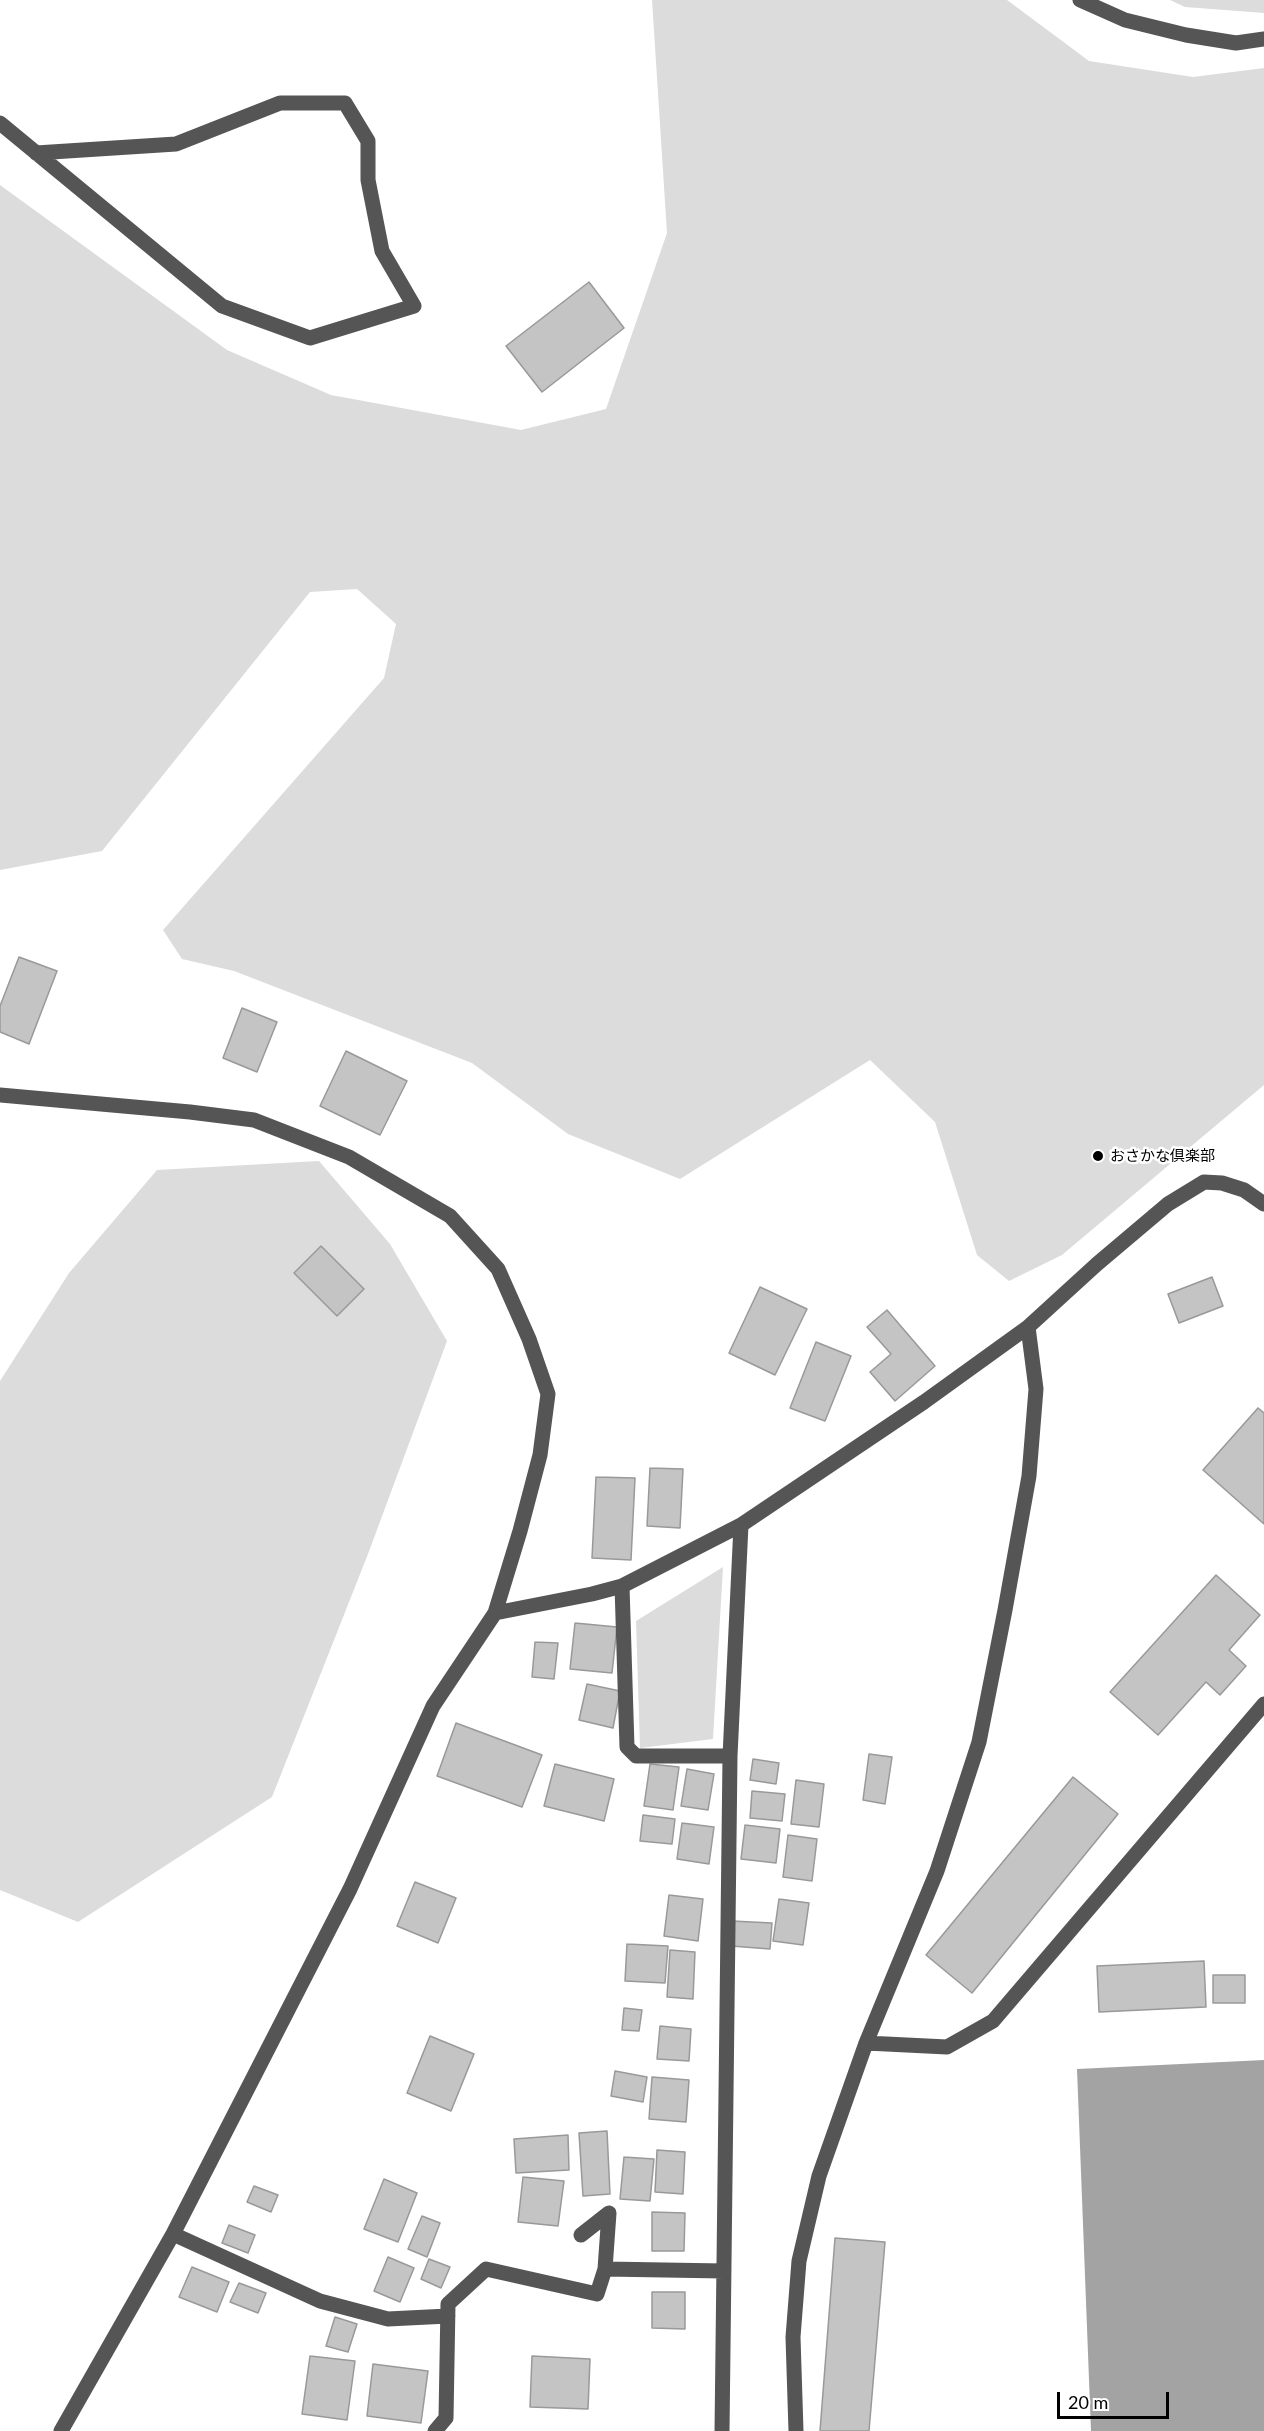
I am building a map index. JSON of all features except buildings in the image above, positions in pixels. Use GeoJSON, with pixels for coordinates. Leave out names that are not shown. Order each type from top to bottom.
{"type":"FeatureCollection","features":[{"type":"Feature","properties":{"kind":"street"},"geometry":{"type":"LineString","coordinates":[[1080,0],[1125,20],[1186,35],[1236,43],[1264,39]]}},
{"type":"Feature","properties":{"kind":"street"},"geometry":{"type":"LineString","coordinates":[[0,123],[36,153],[222,306],[310,338],[414,306],[382,251],[368,180],[368,141],[345,103],[280,103],[176,144],[36,153]]}},
{"type":"Feature","properties":{"kind":"street"},"geometry":{"type":"LineString","coordinates":[[0,1095],[254,1120],[349,1157],[450,1216],[498,1269],[529,1339],[548,1394],[540,1455],[495,1613],[432,1706],[360,1869],[172,2234],[61,2431]]}},
{"type":"Feature","properties":{"kind":"street"},"geometry":{"type":"LineString","coordinates":[[495,1613],[622,1586],[741,1525],[924,1402],[1028,1327],[1096,1264],[1168,1204],[1204,1182],[1222,1183],[1244,1190],[1264,1204]]}},
{"type":"Feature","properties":{"kind":"street"},"geometry":{"type":"LineString","coordinates":[[796,2431],[793,2337],[799,2261],[819,2176],[866,2043],[937,1871],[979,1742],[1029,1476],[1036,1389],[1028,1327]]}},
{"type":"Feature","properties":{"kind":"street"},"geometry":{"type":"LineString","coordinates":[[722,2431],[730,1756],[741,1525]]}},
{"type":"Feature","properties":{"kind":"street"},"geometry":{"type":"LineString","coordinates":[[622,1586],[627,1747],[636,1756],[730,1756]]}},
{"type":"Feature","properties":{"kind":"street"},"geometry":{"type":"LineString","coordinates":[[866,2043],[947,2047],[993,2021],[1264,1704]]}},
{"type":"Feature","properties":{"kind":"street"},"geometry":{"type":"LineString","coordinates":[[435,2431],[446,2418],[448,2304],[486,2268],[597,2294],[605,2269],[609,2213],[581,2235]]}},
{"type":"Feature","properties":{"kind":"street"},"geometry":{"type":"LineString","coordinates":[[172,2234],[320,2301],[388,2319],[448,2316]]}},
{"type":"Feature","properties":{"kind":"street"},"geometry":{"type":"LineString","coordinates":[[605,2269],[724,2271]]}},
{"type":"Feature","properties":{"kind":"shaded area"},"geometry":{"type":"Polygon","coordinates":[[[652,0],[1007,0],[1089,61],[1193,77],[1264,68],[1264,1085],[1062,1255],[1009,1281],[977,1255],[935,1122],[870,1060],[680,1179],[568,1134],[472,1063],[234,971],[182,959],[163,930],[384,678],[396,624],[357,589],[310,592],[102,851],[0,870],[0,185],[227,350],[331,395],[521,430],[606,409],[667,233],[652,0]]]}},
{"type":"Feature","properties":{"kind":"shaded area"},"geometry":{"type":"Polygon","coordinates":[[[1170,0],[1264,0],[1264,13],[1185,7],[1170,0]]]}},
{"type":"Feature","properties":{"kind":"shaded area"},"geometry":{"type":"Polygon","coordinates":[[[319,1161],[390,1244],[447,1341],[368,1554],[272,1797],[78,1922],[0,1890],[0,1381],[69,1273],[157,1170],[319,1161]]]}},
{"type":"Feature","properties":{"kind":"shaded area"},"geometry":{"type":"Polygon","coordinates":[[[723,1567],[713,1739],[640,1748],[636,1621],[723,1567]]]}},
{"type":"Feature","properties":{"kind":"shaded area"},"geometry":{"type":"Polygon","coordinates":[[[1264,2060],[1264,2431],[1091,2431],[1077,2069],[1264,2060]]]}},
{"type":"Feature","properties":{"kind":"place","name":"おさかな倶楽部"},"geometry":{"type":"Point","coordinates":[1098,1156]}}]}
